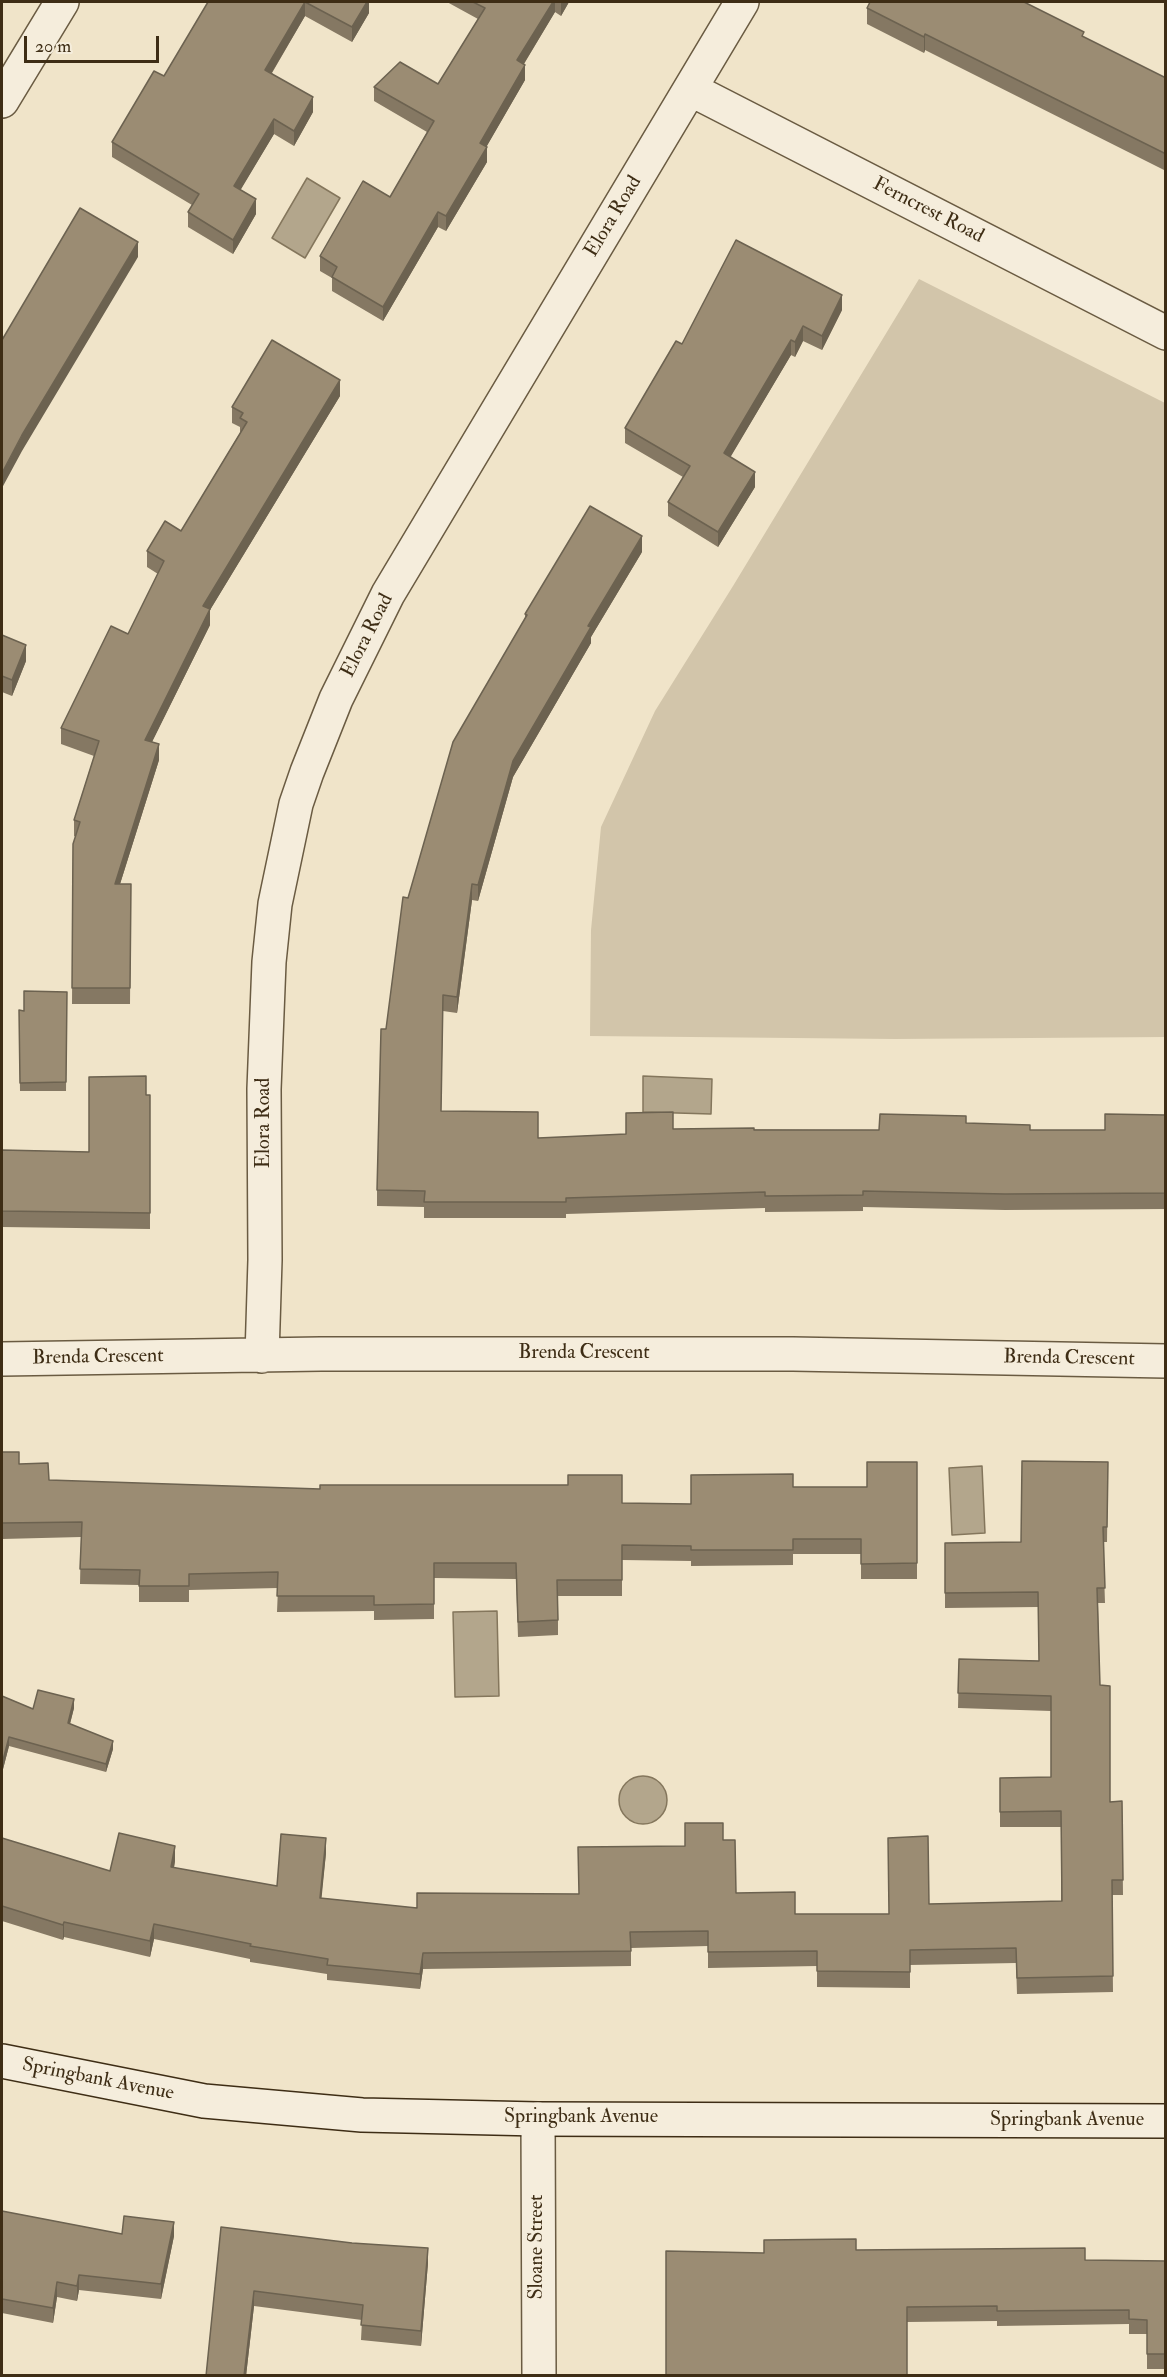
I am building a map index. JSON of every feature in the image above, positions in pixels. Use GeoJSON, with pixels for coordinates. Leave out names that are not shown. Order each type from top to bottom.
{"type":"FeatureCollection","features":[{"type":"Feature","properties":{"kind":"street"},"geometry":{"type":"LineString","coordinates":[[5,86],[62,2]]}},
{"type":"Feature","properties":{"kind":"street","name":"Elora Road"},"geometry":{"type":"LineString","coordinates":[[262,1356],[265,1260],[264,1089],[269,962],[275,904],[296,804],[336,699],[388,594],[742,2]]}},
{"type":"Feature","properties":{"kind":"street","name":"Ferncrest Road"},"geometry":{"type":"LineString","coordinates":[[690,89],[1166,333]]}},
{"type":"Feature","properties":{"kind":"street","name":"Brenda Crescent"},"geometry":{"type":"LineString","coordinates":[[2,1359],[309,1354],[834,1354],[1166,1361]]}},
{"type":"Feature","properties":{"kind":"street","name":"Springbank Avenue"},"geometry":{"type":"LineString","coordinates":[[2,2061],[204,2101],[362,2115],[538,2119],[1166,2121]]}},
{"type":"Feature","properties":{"kind":"street","name":"Sloane Street"},"geometry":{"type":"LineString","coordinates":[[538,2119],[539,2376]]}},
{"type":"Feature","properties":{"kind":"shaded area"},"geometry":{"type":"Polygon","coordinates":[[[307,178],[340,198],[305,258],[272,238],[307,178]]]}},
{"type":"Feature","properties":{"kind":"shaded area"},"geometry":{"type":"Polygon","coordinates":[[[919,279],[1165,403],[1165,1037],[895,1039],[590,1036],[591,930],[601,827],[655,711],[919,279]]]}},
{"type":"Feature","properties":{"kind":"shaded area"},"geometry":{"type":"Polygon","coordinates":[[[643,1076],[712,1079],[711,1114],[643,1112],[643,1076]]]}},
{"type":"Feature","properties":{"kind":"shaded area"},"geometry":{"type":"Polygon","coordinates":[[[982,1466],[985,1533],[952,1535],[949,1468],[982,1466]]]}},
{"type":"Feature","properties":{"kind":"shaded area"},"geometry":{"type":"Polygon","coordinates":[[[497,1611],[499,1696],[455,1697],[453,1612],[497,1611]]]}},
{"type":"Feature","properties":{"kind":"shaded area"},"geometry":{"type":"Polygon","coordinates":[[[643,1776],[660,1783],[667,1800],[660,1817],[643,1824],[626,1817],[619,1800],[626,1783],[643,1776]]]}},
{"type":"Feature","properties":{"kind":"building"},"geometry":{"type":"Polygon","coordinates":[[[208,2],[305,2],[265,70],[313,97],[294,131],[274,119],[234,186],[256,199],[233,240],[188,212],[199,194],[112,142],[154,71],[164,76],[208,2]]]}},
{"type":"Feature","properties":{"kind":"building"},"geometry":{"type":"Polygon","coordinates":[[[305,2],[367,2],[352,27],[305,2]]]}},
{"type":"Feature","properties":{"kind":"building"},"geometry":{"type":"Polygon","coordinates":[[[473,2],[553,2],[517,60],[525,65],[480,143],[487,147],[446,216],[438,212],[383,307],[332,277],[337,267],[320,256],[363,181],[390,197],[434,121],[374,87],[400,62],[438,84],[485,8],[473,2]]]}},
{"type":"Feature","properties":{"kind":"building"},"geometry":{"type":"Polygon","coordinates":[[[870,2],[1024,2],[1084,32],[1082,36],[1166,78],[1166,154],[925,34],[924,37],[867,8],[870,2]]]}},
{"type":"Feature","properties":{"kind":"building"},"geometry":{"type":"Polygon","coordinates":[[[80,208],[138,242],[22,435],[2,473],[2,340],[80,208]]]}},
{"type":"Feature","properties":{"kind":"building"},"geometry":{"type":"Polygon","coordinates":[[[736,240],[842,295],[822,336],[803,326],[795,342],[791,340],[724,453],[755,472],[718,532],[668,502],[690,466],[625,428],[676,341],[682,344],[736,240]]]}},
{"type":"Feature","properties":{"kind":"building"},"geometry":{"type":"Polygon","coordinates":[[[272,340],[340,380],[203,606],[210,609],[145,740],[159,744],[115,884],[131,884],[130,988],[72,988],[73,844],[80,822],[74,820],[99,741],[61,728],[111,626],[128,634],[164,561],[147,551],[165,521],[181,531],[247,422],[240,418],[243,413],[232,407],[272,340]]]}},
{"type":"Feature","properties":{"kind":"building"},"geometry":{"type":"Polygon","coordinates":[[[590,506],[642,536],[588,626],[591,627],[513,761],[478,885],[472,884],[457,997],[443,995],[441,1111],[538,1112],[538,1138],[626,1134],[626,1113],[673,1112],[673,1129],[754,1128],[754,1130],[879,1130],[880,1114],[966,1116],[966,1123],[1030,1125],[1030,1130],[1105,1130],[1105,1114],[1166,1115],[1166,1193],[1005,1194],[863,1191],[863,1195],[765,1196],[765,1192],[566,1198],[566,1202],[424,1202],[425,1191],[377,1190],[381,1029],[386,1029],[403,897],[408,898],[453,742],[527,615],[525,614],[590,506]]]}},
{"type":"Feature","properties":{"kind":"building"},"geometry":{"type":"Polygon","coordinates":[[[2,635],[26,645],[12,680],[2,676],[2,635]]]}},
{"type":"Feature","properties":{"kind":"building"},"geometry":{"type":"Polygon","coordinates":[[[24,991],[67,992],[66,1082],[20,1083],[19,1010],[24,1011],[24,991]]]}},
{"type":"Feature","properties":{"kind":"building"},"geometry":{"type":"Polygon","coordinates":[[[146,1076],[146,1095],[150,1095],[150,1213],[2,1211],[2,1150],[89,1152],[89,1077],[146,1076]]]}},
{"type":"Feature","properties":{"kind":"building"},"geometry":{"type":"Polygon","coordinates":[[[2,1452],[19,1452],[19,1464],[48,1463],[49,1480],[320,1489],[320,1485],[568,1485],[568,1475],[622,1475],[622,1503],[691,1504],[691,1475],[793,1474],[793,1487],[867,1487],[867,1462],[917,1462],[917,1563],[861,1564],[861,1539],[793,1539],[793,1550],[691,1550],[691,1546],[622,1545],[622,1580],[557,1580],[558,1620],[518,1622],[516,1563],[434,1563],[434,1604],[374,1605],[374,1596],[277,1596],[278,1572],[189,1574],[189,1586],[139,1586],[140,1570],[80,1569],[82,1522],[2,1523],[2,1452]]]}},
{"type":"Feature","properties":{"kind":"building"},"geometry":{"type":"Polygon","coordinates":[[[1022,1461],[1108,1462],[1107,1527],[1103,1527],[1105,1588],[1097,1588],[1100,1685],[1110,1686],[1110,1802],[1122,1801],[1123,1880],[1112,1880],[1113,1976],[1017,1978],[1016,1948],[910,1950],[910,1972],[817,1971],[817,1951],[708,1952],[708,1931],[630,1932],[631,1951],[423,1953],[420,1974],[327,1965],[328,1959],[250,1946],[251,1944],[154,1924],[150,1941],[64,1922],[63,1925],[2,1906],[2,1838],[110,1871],[119,1833],[175,1846],[171,1867],[277,1886],[281,1834],[326,1838],[320,1898],[417,1908],[417,1893],[579,1894],[578,1847],[685,1846],[685,1823],[723,1823],[723,1840],[735,1840],[736,1893],[795,1892],[795,1914],[889,1914],[888,1838],[928,1836],[929,1904],[1062,1901],[1061,1811],[1000,1812],[1000,1778],[1051,1777],[1051,1696],[958,1693],[959,1659],[1039,1661],[1038,1592],[945,1593],[945,1543],[1021,1542],[1022,1461]]]}},
{"type":"Feature","properties":{"kind":"building"},"geometry":{"type":"Polygon","coordinates":[[[38,1690],[74,1699],[68,1723],[113,1741],[106,1764],[9,1737],[2,1764],[2,1696],[33,1709],[38,1690]]]}},
{"type":"Feature","properties":{"kind":"building"},"geometry":{"type":"Polygon","coordinates":[[[2,2211],[122,2234],[124,2216],[174,2222],[161,2284],[79,2275],[77,2286],[57,2282],[53,2308],[2,2299],[2,2211]]]}},
{"type":"Feature","properties":{"kind":"building"},"geometry":{"type":"Polygon","coordinates":[[[221,2227],[352,2243],[428,2248],[421,2331],[361,2325],[363,2305],[254,2291],[244,2376],[206,2376],[221,2227]]]}},
{"type":"Feature","properties":{"kind":"building"},"geometry":{"type":"Polygon","coordinates":[[[856,2239],[856,2250],[1085,2248],[1085,2260],[1166,2261],[1166,2354],[1147,2354],[1147,2320],[1129,2319],[1129,2310],[997,2311],[997,2306],[907,2307],[907,2376],[666,2376],[666,2251],[764,2253],[764,2240],[856,2239]]]}}]}
